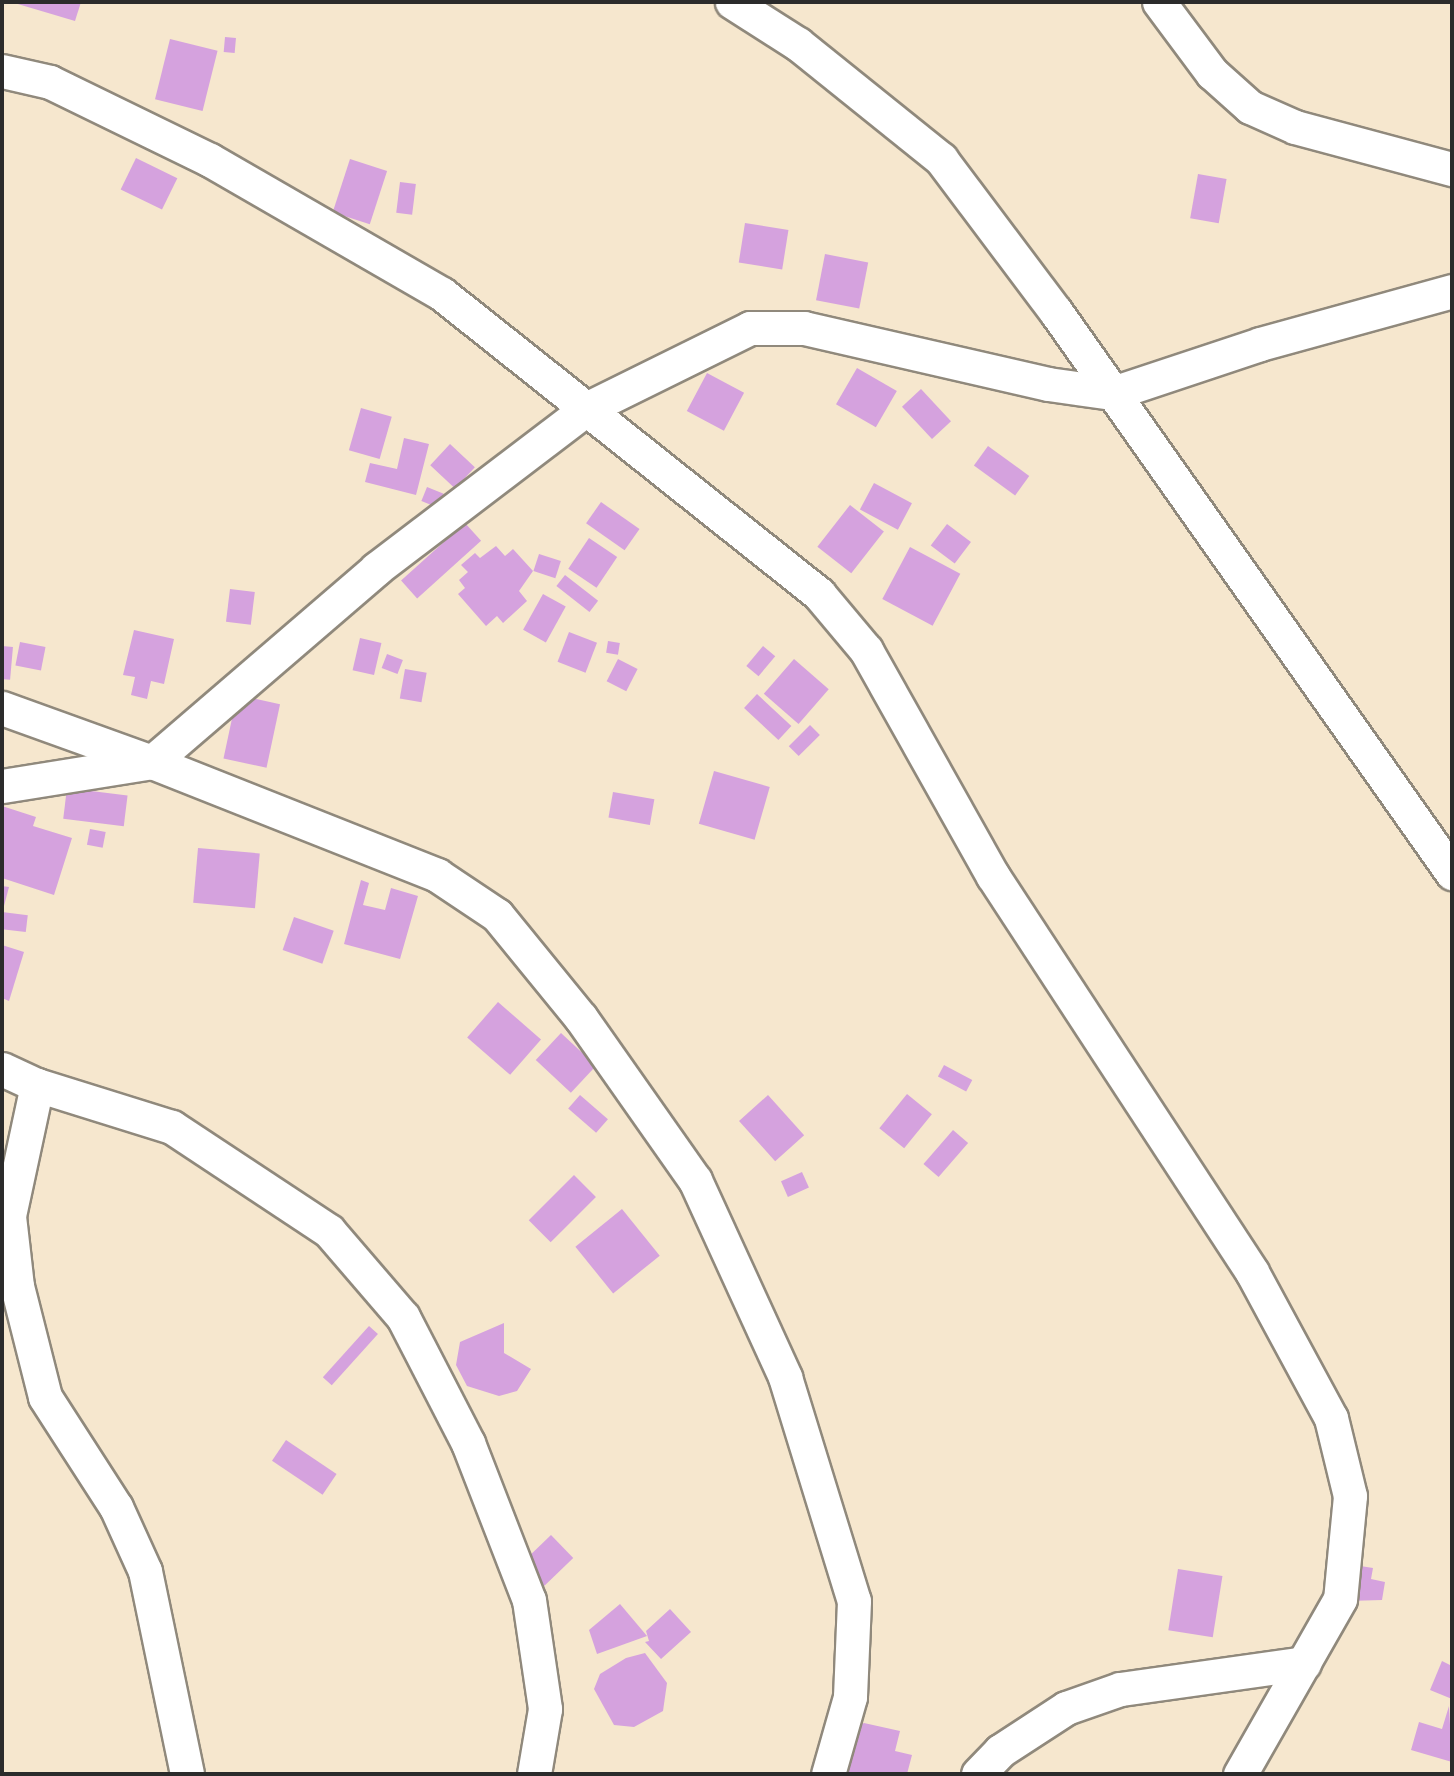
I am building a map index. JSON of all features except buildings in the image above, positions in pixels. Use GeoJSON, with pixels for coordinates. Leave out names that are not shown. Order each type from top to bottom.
{"type":"FeatureCollection","features":[{"type":"Feature","properties":{"kind":"street"},"geometry":{"type":"LineString","coordinates":[[732,2],[798,44],[941,159],[1114,393],[1452,873]]}},
{"type":"Feature","properties":{"kind":"street"},"geometry":{"type":"LineString","coordinates":[[1159,2],[1212,73],[1250,107],[1294,127],[1452,169]]}},
{"type":"Feature","properties":{"kind":"street"},"geometry":{"type":"LineString","coordinates":[[2,71],[50,82],[210,160],[442,294],[819,594],[866,650],[993,876],[1252,1272],[1331,1418],[1350,1496],[1340,1599],[1240,1774]]}},
{"type":"Feature","properties":{"kind":"street"},"geometry":{"type":"LineString","coordinates":[[2,786],[152,762],[376,569],[586,409],[750,328],[804,328],[1048,384],[1114,393],[1260,344],[1452,291]]}},
{"type":"Feature","properties":{"kind":"street"},"geometry":{"type":"LineString","coordinates":[[2,708],[152,762],[437,875],[497,915],[581,1018],[695,1180],[785,1377],[854,1601],[850,1697],[828,1774]]}},
{"type":"Feature","properties":{"kind":"street"},"geometry":{"type":"LineString","coordinates":[[2,1069],[37,1085],[172,1128],[329,1231],[403,1317],[468,1443],[530,1600],[545,1709],[534,1774]]}},
{"type":"Feature","properties":{"kind":"street"},"geometry":{"type":"LineString","coordinates":[[37,1085],[9,1216],[17,1286],[45,1396],[117,1507],[145,1571],[187,1774]]}},
{"type":"Feature","properties":{"kind":"street"},"geometry":{"type":"LineString","coordinates":[[978,1774],[1000,1751],[1066,1708],[1120,1689],[1304,1663]]}}]}
